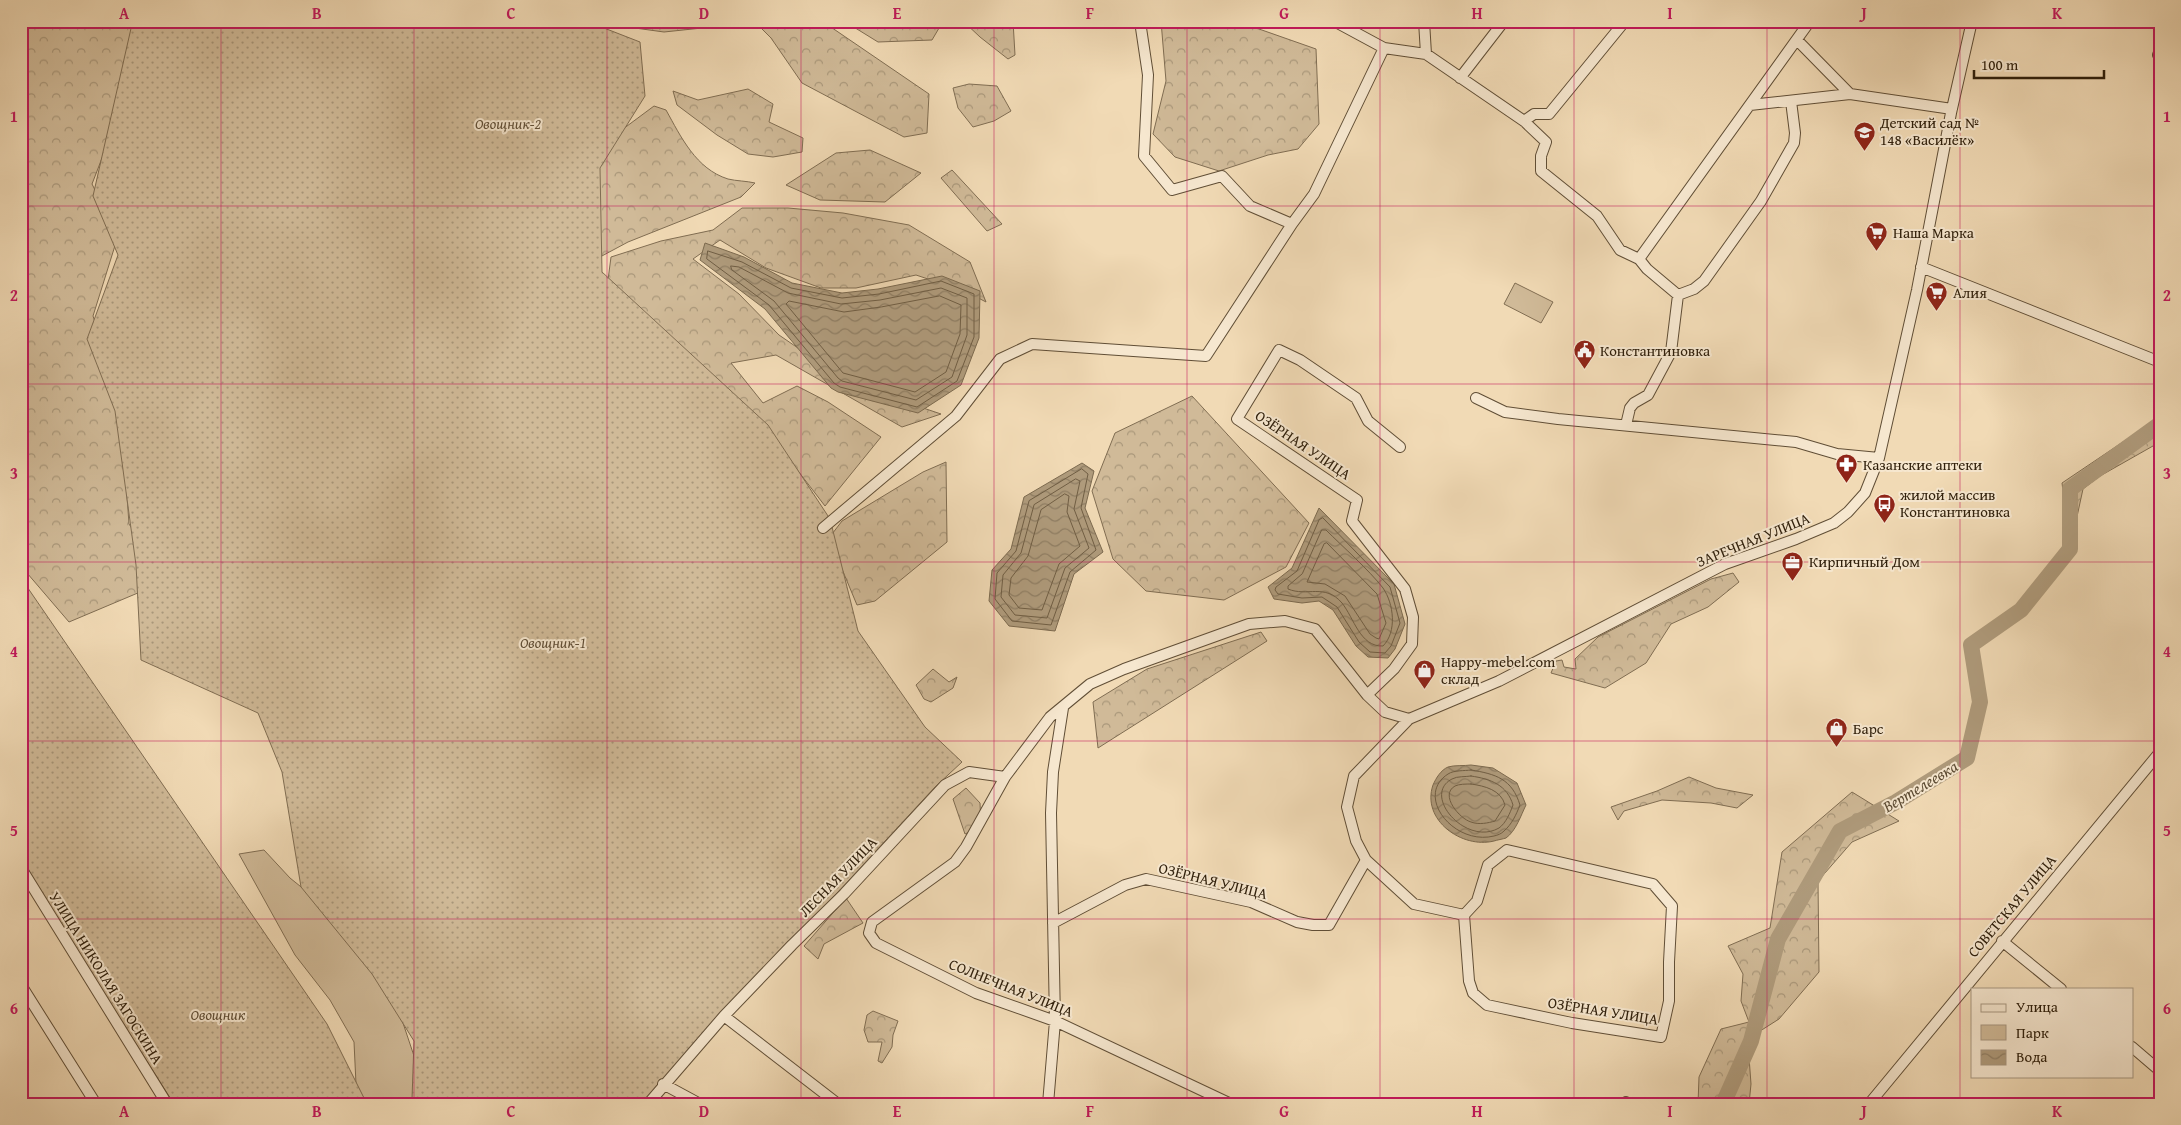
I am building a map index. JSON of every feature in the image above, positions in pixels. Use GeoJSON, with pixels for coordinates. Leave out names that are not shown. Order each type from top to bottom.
{"type":"FeatureCollection","features":[{"type":"Feature","properties":{"kind":"street"},"geometry":{"type":"LineString","coordinates":[[1138,21],[1141,28],[1148,75],[1144,156],[1172,190],[1222,176],[1250,206],[1292,224]]}},
{"type":"Feature","properties":{"kind":"street"},"geometry":{"type":"LineString","coordinates":[[1334,21],[1384,48],[1426,54],[1524,121],[1546,142],[1541,156],[1541,171],[1597,216],[1620,250],[1639,259],[1647,269],[1678,295]]}},
{"type":"Feature","properties":{"kind":"street"},"geometry":{"type":"LineString","coordinates":[[1424,21],[1426,54]]}},
{"type":"Feature","properties":{"kind":"street"},"geometry":{"type":"LineString","coordinates":[[1460,78],[1504,21]]}},
{"type":"Feature","properties":{"kind":"street"},"geometry":{"type":"LineString","coordinates":[[1524,121],[1534,114],[1549,114],[1624,21]]}},
{"type":"Feature","properties":{"kind":"street"},"geometry":{"type":"LineString","coordinates":[[1639,259],[1810,21]]}},
{"type":"Feature","properties":{"kind":"street","name":"ЗАРЕЧНАЯ УЛИЦА"},"geometry":{"type":"LineString","coordinates":[[1409,719],[1499,680],[1726,564],[1834,523],[1848,512],[1866,493],[1878,458],[1922,267],[1952,109],[1972,21]]}},
{"type":"Feature","properties":{"kind":"street"},"geometry":{"type":"LineString","coordinates":[[1797,40],[1850,94]]}},
{"type":"Feature","properties":{"kind":"street"},"geometry":{"type":"LineString","coordinates":[[823,528],[956,416],[1000,359],[1032,344],[1206,356],[1292,224],[1314,194],[1384,48]]}},
{"type":"Feature","properties":{"kind":"street"},"geometry":{"type":"LineString","coordinates":[[1750,105],[1850,94],[1952,109]]}},
{"type":"Feature","properties":{"kind":"street"},"geometry":{"type":"LineString","coordinates":[[1678,295],[1694,289],[1704,281],[1771,186],[1794,143],[1795,133],[1791,101]]}},
{"type":"Feature","properties":{"kind":"street"},"geometry":{"type":"LineString","coordinates":[[1922,267],[2160,362]]}},
{"type":"Feature","properties":{"kind":"street"},"geometry":{"type":"LineString","coordinates":[[1626,425],[1630,408],[1648,394],[1671,352],[1678,295]]}},
{"type":"Feature","properties":{"kind":"street","name":"ОЗЁРНАЯ УЛИЦА"},"geometry":{"type":"LineString","coordinates":[[1367,695],[1394,669],[1412,644],[1413,617],[1405,589],[1352,520],[1357,500],[1237,419],[1279,350],[1300,360],[1356,398],[1368,421],[1400,447]]}},
{"type":"Feature","properties":{"kind":"street"},"geometry":{"type":"LineString","coordinates":[[1476,398],[1505,412],[1558,420],[1796,442],[1837,454],[1878,458]]}},
{"type":"Feature","properties":{"kind":"street"},"geometry":{"type":"LineString","coordinates":[[1005,777],[1050,717],[1064,708],[1090,684],[1124,669],[1249,624],[1285,621],[1315,629],[1367,695],[1385,712],[1409,719],[1354,776],[1347,807],[1356,841],[1366,860],[1414,904],[1464,915]]}},
{"type":"Feature","properties":{"kind":"street"},"geometry":{"type":"LineString","coordinates":[[1048,1104],[1055,1021],[1052,796],[1053,772],[1064,708]]}},
{"type":"Feature","properties":{"kind":"street","name":"СОВЕТСКАЯ УЛИЦА"},"geometry":{"type":"LineString","coordinates":[[1869,1104],[2160,752]]}},
{"type":"Feature","properties":{"kind":"street","name":"ЛЕСНАЯ УЛИЦА"},"geometry":{"type":"LineString","coordinates":[[648,1104],[663,1084],[724,1016],[844,894],[945,785],[969,772],[1005,777]]}},
{"type":"Feature","properties":{"kind":"street","name":"СОЛНЕЧНАЯ УЛИЦА"},"geometry":{"type":"LineString","coordinates":[[1005,777],[966,847],[955,862],[872,922],[868,933],[876,943],[976,993],[1055,1021],[1231,1104]]}},
{"type":"Feature","properties":{"kind":"street","name":"ОЗЁРНАЯ УЛИЦА"},"geometry":{"type":"LineString","coordinates":[[1507,850],[1653,884],[1672,906],[1669,1001],[1661,1037],[1488,1005],[1473,993],[1469,981],[1464,915],[1477,901],[1488,865],[1507,850]]}},
{"type":"Feature","properties":{"kind":"street","name":"ОЗЁРНАЯ УЛИЦА"},"geometry":{"type":"LineString","coordinates":[[1053,923],[1125,885],[1146,879],[1251,902],[1298,922],[1313,925],[1329,925],[1366,860]]}},
{"type":"Feature","properties":{"kind":"street","name":"УЛИЦА НИКОЛАЯ ЗАГОСКИНА"},"geometry":{"type":"LineString","coordinates":[[21,868],[167,1104]]}},
{"type":"Feature","properties":{"kind":"street"},"geometry":{"type":"LineString","coordinates":[[2002,941],[2060,988]]}},
{"type":"Feature","properties":{"kind":"street"},"geometry":{"type":"LineString","coordinates":[[21,985],[96,1104]]}},
{"type":"Feature","properties":{"kind":"street"},"geometry":{"type":"LineString","coordinates":[[724,1016],[838,1104]]}},
{"type":"Feature","properties":{"kind":"street"},"geometry":{"type":"LineString","coordinates":[[2134,1049],[2160,1071]]}},
{"type":"Feature","properties":{"kind":"street"},"geometry":{"type":"LineString","coordinates":[[663,1084],[700,1104]]}},
{"type":"Feature","properties":{"kind":"green space"},"geometry":{"type":"Polygon","coordinates":[[[21,21],[155,21],[92,184],[118,236],[93,316],[120,398],[129,524],[150,556],[152,587],[69,622],[21,566],[21,21]]]}},
{"type":"Feature","properties":{"kind":"green space","name":"Овощник-1"},"geometry":{"type":"Polygon","coordinates":[[[130,21],[586,21],[640,42],[645,96],[600,168],[602,272],[768,425],[830,519],[858,631],[925,727],[962,762],[935,787],[642,1104],[418,1104],[412,1099],[414,1041],[372,974],[301,887],[282,772],[258,713],[141,660],[136,565],[115,411],[87,339],[118,255],[93,196],[132,24],[130,21]]]}},
{"type":"Feature","properties":{"kind":"green space"},"geometry":{"type":"Polygon","coordinates":[[[584,21],[702,21],[702,28],[664,32],[584,21]]]}},
{"type":"Feature","properties":{"kind":"green space"},"geometry":{"type":"Polygon","coordinates":[[[754,21],[822,21],[929,94],[927,133],[904,137],[802,83],[771,38],[754,21]]]}},
{"type":"Feature","properties":{"kind":"green space"},"geometry":{"type":"Polygon","coordinates":[[[844,21],[940,21],[942,23],[932,40],[878,42],[844,21]]]}},
{"type":"Feature","properties":{"kind":"green space"},"geometry":{"type":"Polygon","coordinates":[[[963,21],[1013,21],[1015,55],[1008,59],[963,21]]]}},
{"type":"Feature","properties":{"kind":"green space"},"geometry":{"type":"Polygon","coordinates":[[[1161,21],[1226,21],[1259,29],[1316,49],[1319,124],[1298,149],[1268,155],[1219,171],[1175,157],[1153,134],[1166,81],[1161,21]]]}},
{"type":"Feature","properties":{"kind":"green space"},"geometry":{"type":"Polygon","coordinates":[[[969,84],[997,86],[1011,111],[994,121],[973,127],[958,108],[953,88],[969,84]]]}},
{"type":"Feature","properties":{"kind":"green space"},"geometry":{"type":"Polygon","coordinates":[[[748,89],[773,104],[769,122],[803,138],[802,152],[773,157],[748,154],[717,135],[677,105],[673,91],[698,100],[748,89]]]}},
{"type":"Feature","properties":{"kind":"green space"},"geometry":{"type":"Polygon","coordinates":[[[654,106],[666,110],[691,151],[707,168],[728,179],[755,183],[741,197],[628,242],[600,257],[588,155],[654,106]]]}},
{"type":"Feature","properties":{"kind":"green space"},"geometry":{"type":"Polygon","coordinates":[[[870,150],[921,173],[885,202],[820,200],[786,185],[836,153],[870,150]]]}},
{"type":"Feature","properties":{"kind":"green space"},"geometry":{"type":"Polygon","coordinates":[[[952,170],[1002,224],[987,231],[941,178],[952,170]]]}},
{"type":"Feature","properties":{"kind":"green space"},"geometry":{"type":"Polygon","coordinates":[[[742,208],[788,208],[843,213],[909,225],[970,262],[986,302],[967,292],[916,275],[856,288],[821,288],[766,268],[720,240],[693,259],[739,294],[779,335],[849,383],[941,414],[902,427],[776,355],[731,363],[763,403],[797,386],[828,402],[881,437],[825,506],[765,428],[608,280],[611,257],[661,241],[713,230],[742,208]]]}},
{"type":"Feature","properties":{"kind":"green space"},"geometry":{"type":"Polygon","coordinates":[[[1515,283],[1553,302],[1541,323],[1504,304],[1515,283]]]}},
{"type":"Feature","properties":{"kind":"green space"},"geometry":{"type":"Polygon","coordinates":[[[1192,396],[1309,523],[1286,567],[1224,600],[1146,591],[1113,559],[1092,491],[1115,433],[1192,396]]]}},
{"type":"Feature","properties":{"kind":"green space"},"geometry":{"type":"Polygon","coordinates":[[[2160,417],[2160,442],[2100,476],[2083,489],[2070,549],[2062,483],[2160,417]]]}},
{"type":"Feature","properties":{"kind":"green space"},"geometry":{"type":"Polygon","coordinates":[[[946,462],[947,542],[875,601],[857,605],[829,538],[842,521],[923,472],[946,462]]]}},
{"type":"Feature","properties":{"kind":"green space"},"geometry":{"type":"Polygon","coordinates":[[[1733,573],[1739,582],[1708,607],[1671,624],[1646,663],[1605,688],[1551,673],[1556,661],[1562,660],[1564,667],[1576,669],[1575,659],[1598,637],[1711,579],[1733,573]]]}},
{"type":"Feature","properties":{"kind":"green space","name":"Овощник"},"geometry":{"type":"Polygon","coordinates":[[[21,578],[327,1024],[367,1104],[174,1104],[21,862],[21,578]]]}},
{"type":"Feature","properties":{"kind":"green space"},"geometry":{"type":"Polygon","coordinates":[[[1261,632],[1267,641],[1098,748],[1093,702],[1147,669],[1261,632]]]}},
{"type":"Feature","properties":{"kind":"green space"},"geometry":{"type":"Polygon","coordinates":[[[933,669],[949,682],[957,677],[953,688],[931,702],[924,699],[916,685],[933,669]]]}},
{"type":"Feature","properties":{"kind":"green space"},"geometry":{"type":"Polygon","coordinates":[[[1689,777],[1716,788],[1753,795],[1737,808],[1711,803],[1662,800],[1624,811],[1618,820],[1611,807],[1657,791],[1689,777]]]}},
{"type":"Feature","properties":{"kind":"green space"},"geometry":{"type":"Polygon","coordinates":[[[966,788],[980,803],[981,827],[965,834],[953,799],[966,788]]]}},
{"type":"Feature","properties":{"kind":"green space"},"geometry":{"type":"Polygon","coordinates":[[[1852,792],[1899,821],[1852,842],[1818,881],[1819,972],[1779,1019],[1757,1033],[1749,1057],[1751,1084],[1749,1104],[1698,1104],[1699,1077],[1721,1029],[1749,1022],[1741,1001],[1743,974],[1728,946],[1770,928],[1782,852],[1852,792]]]}},
{"type":"Feature","properties":{"kind":"green space"},"geometry":{"type":"Polygon","coordinates":[[[264,850],[290,878],[321,903],[391,987],[430,1104],[366,1104],[356,1084],[354,1042],[330,1000],[295,955],[239,854],[264,850]]]}},
{"type":"Feature","properties":{"kind":"green space"},"geometry":{"type":"Polygon","coordinates":[[[846,898],[863,923],[824,944],[818,959],[804,946],[846,898]]]}},
{"type":"Feature","properties":{"kind":"green space"},"geometry":{"type":"Polygon","coordinates":[[[873,1011],[898,1021],[893,1035],[892,1047],[882,1063],[878,1061],[882,1042],[868,1042],[864,1030],[867,1015],[873,1011]]]}},
{"type":"Feature","properties":{"kind":"water"},"geometry":{"type":"Polygon","coordinates":[[[705,243],[744,257],[792,283],[842,293],[878,289],[942,276],[980,291],[979,338],[961,385],[918,413],[838,392],[831,388],[765,309],[700,260],[705,243]]]}},
{"type":"Feature","properties":{"kind":"water"},"geometry":{"type":"Polygon","coordinates":[[[1082,463],[1094,471],[1085,508],[1103,552],[1074,574],[1055,631],[1009,626],[989,601],[992,570],[1011,549],[1024,497],[1082,463]]]}},
{"type":"Feature","properties":{"kind":"water"},"geometry":{"type":"Polygon","coordinates":[[[1319,508],[1394,584],[1405,624],[1395,649],[1388,658],[1368,657],[1356,646],[1333,610],[1319,601],[1302,603],[1274,599],[1268,587],[1292,568],[1319,508]]]}},
{"type":"Feature","properties":{"kind":"water"},"geometry":{"type":"Polygon","coordinates":[[[1471,765],[1493,768],[1517,783],[1526,805],[1515,827],[1506,838],[1482,842],[1469,841],[1447,829],[1433,810],[1431,798],[1433,785],[1441,772],[1450,766],[1471,765]]]}},
{"type":"Feature","properties":{"kind":"waterway","name":"Вертелеевка"},"geometry":{"type":"LineString","coordinates":[[1723,1104],[1751,1041],[1778,939],[1840,831],[1896,802],[1967,758],[1980,702],[1971,645],[2021,610],[2070,549],[2070,489],[2160,424]]}},
{"type":"Feature","properties":{"kind":"place","name":"Детский сад № 148 «Василёк»"},"geometry":{"type":"Point","coordinates":[1864,151]}},
{"type":"Feature","properties":{"kind":"place","name":"Наша Марка"},"geometry":{"type":"Point","coordinates":[1877,252]}},
{"type":"Feature","properties":{"kind":"place","name":"Алия"},"geometry":{"type":"Point","coordinates":[1937,312]}},
{"type":"Feature","properties":{"kind":"place","name":"Константиновка"},"geometry":{"type":"Point","coordinates":[1584,370]}},
{"type":"Feature","properties":{"kind":"place","name":"Казанские аптеки"},"geometry":{"type":"Point","coordinates":[1847,484]}},
{"type":"Feature","properties":{"kind":"place","name":"жилой массив Константиновка"},"geometry":{"type":"Point","coordinates":[1884,523]}},
{"type":"Feature","properties":{"kind":"place","name":"Кирпичный Дом"},"geometry":{"type":"Point","coordinates":[1793,581]}},
{"type":"Feature","properties":{"kind":"place","name":"Happy-mebel.com склад"},"geometry":{"type":"Point","coordinates":[1425,690]}},
{"type":"Feature","properties":{"kind":"place","name":"Барс"},"geometry":{"type":"Point","coordinates":[1837,748]}},
{"type":"Feature","properties":{"kind":"park label","name":"Овощник-2"},"geometry":{"type":"Point","coordinates":[508,124]}}]}
